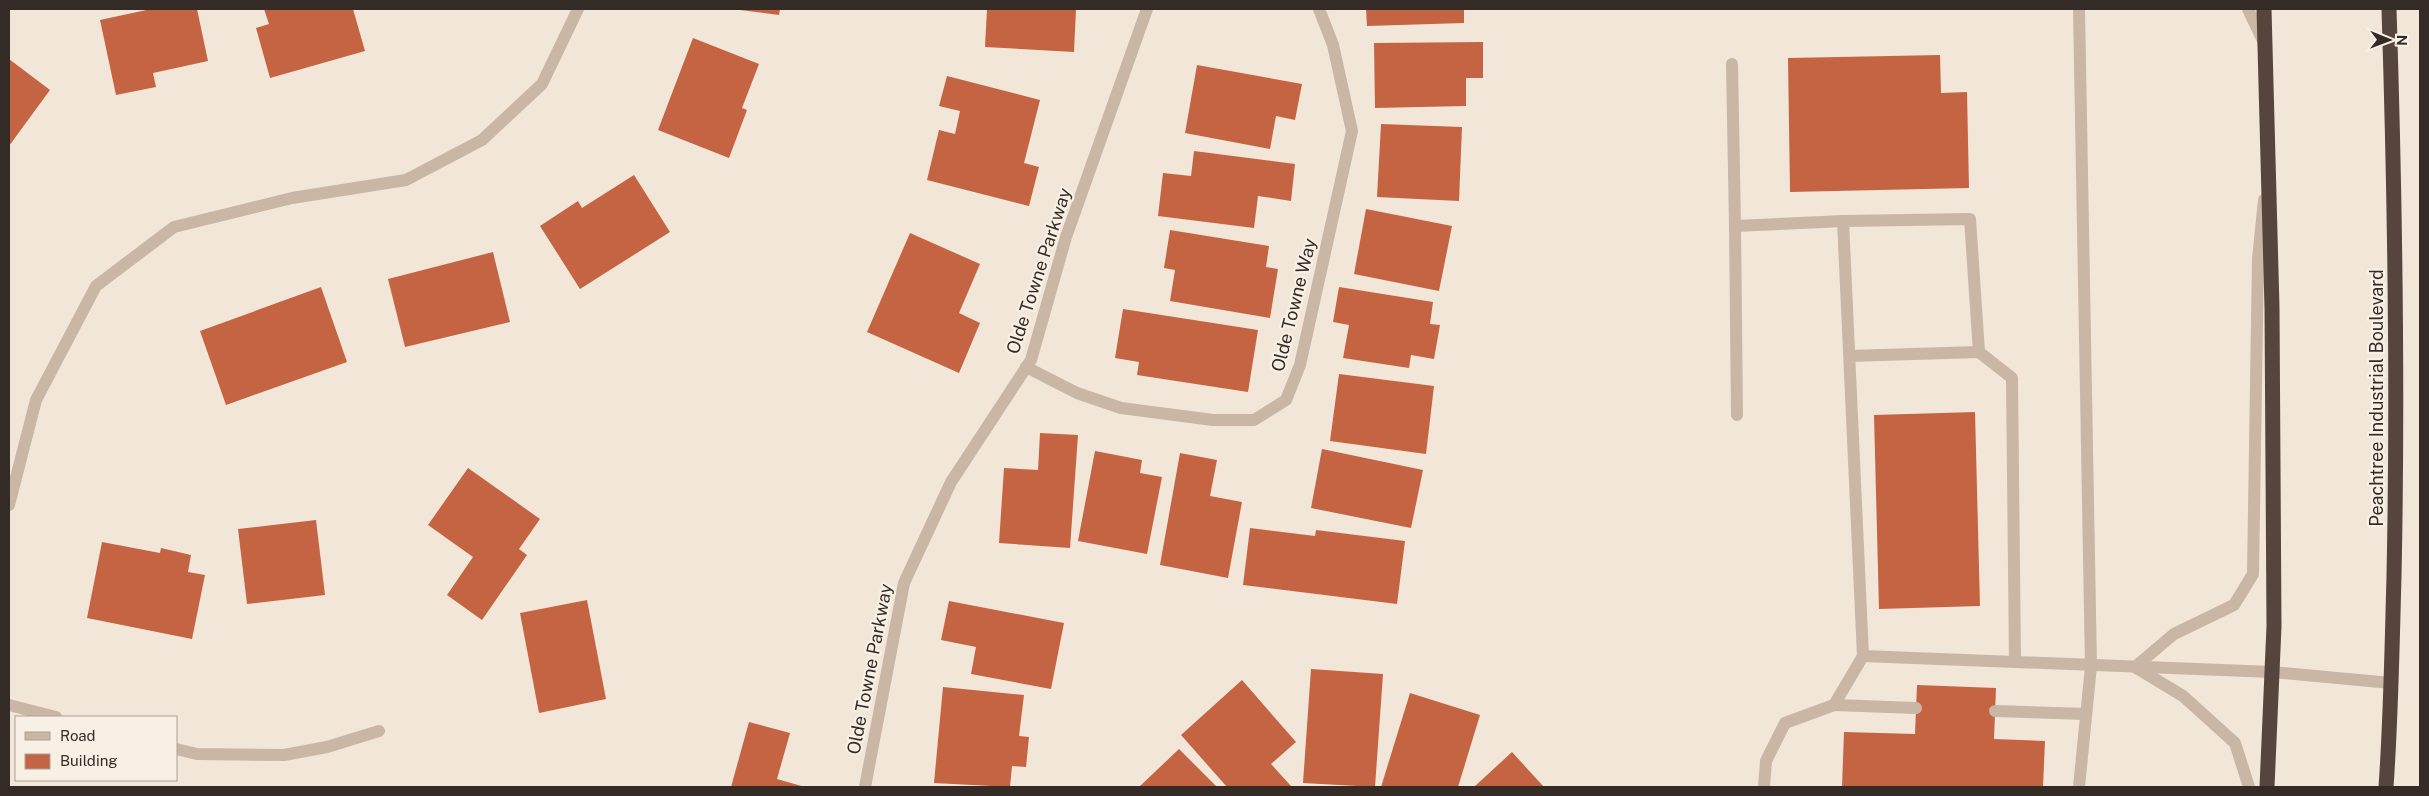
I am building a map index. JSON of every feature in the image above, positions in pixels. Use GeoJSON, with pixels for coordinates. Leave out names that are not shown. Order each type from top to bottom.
{"type":"FeatureCollection","features":[{"type":"Feature","properties":{"kind":"highway"},"geometry":{"type":"LineString","coordinates":[[2264,9],[2272,308],[2274,626],[2268,787]]}},
{"type":"Feature","properties":{"kind":"highway","name":"Peachtree Industrial Boulevard"},"geometry":{"type":"LineString","coordinates":[[2386,787],[2391,683],[2396,476],[2396,234],[2389,9]]}},
{"type":"Feature","properties":{"kind":"street"},"geometry":{"type":"LineString","coordinates":[[9,506],[36,400],[96,286],[174,227],[292,198],[406,180],[482,140],[542,84],[578,9]]}},
{"type":"Feature","properties":{"kind":"street","name":"Olde Towne Parkway"},"geometry":{"type":"LineString","coordinates":[[865,787],[904,583],[951,482],[1031,360],[1066,237],[1146,9]]}},
{"type":"Feature","properties":{"kind":"street","name":"Olde Towne Way"},"geometry":{"type":"LineString","coordinates":[[1026,367],[1077,393],[1121,408],[1204,418],[1254,420],[1286,400],[1300,365],[1352,131],[1333,45],[1319,9]]}},
{"type":"Feature","properties":{"kind":"street"},"geometry":{"type":"LineString","coordinates":[[2079,9],[2091,666],[2079,787]]}},
{"type":"Feature","properties":{"kind":"street"},"geometry":{"type":"LineString","coordinates":[[2248,9],[2265,46]]}},
{"type":"Feature","properties":{"kind":"street"},"geometry":{"type":"LineString","coordinates":[[1732,64],[1737,415]]}},
{"type":"Feature","properties":{"kind":"street"},"geometry":{"type":"LineString","coordinates":[[2135,667],[2174,634],[2234,605],[2253,574],[2258,259],[2268,157]]}},
{"type":"Feature","properties":{"kind":"street"},"geometry":{"type":"LineString","coordinates":[[1735,226],[1843,221],[1970,219],[1979,352]]}},
{"type":"Feature","properties":{"kind":"street"},"geometry":{"type":"LineString","coordinates":[[1834,705],[1864,656],[1843,221]]}},
{"type":"Feature","properties":{"kind":"street"},"geometry":{"type":"LineString","coordinates":[[1849,356],[1979,352],[2012,378],[2015,662]]}},
{"type":"Feature","properties":{"kind":"street"},"geometry":{"type":"LineString","coordinates":[[1864,656],[2272,672],[2391,683]]}},
{"type":"Feature","properties":{"kind":"street"},"geometry":{"type":"LineString","coordinates":[[2135,667],[2183,696],[2235,743],[2249,787]]}},
{"type":"Feature","properties":{"kind":"street"},"geometry":{"type":"LineString","coordinates":[[9,705],[52,716]]}},
{"type":"Feature","properties":{"kind":"street"},"geometry":{"type":"LineString","coordinates":[[1764,787],[1766,761],[1785,724],[1834,705],[1916,708]]}},
{"type":"Feature","properties":{"kind":"street"},"geometry":{"type":"LineString","coordinates":[[1995,710],[2086,714]]}},
{"type":"Feature","properties":{"kind":"street"},"geometry":{"type":"LineString","coordinates":[[178,749],[197,754],[284,755],[327,747],[379,731]]}},
{"type":"Feature","properties":{"kind":"building"},"geometry":{"type":"Polygon","coordinates":[[[151,9],[197,9],[208,61],[153,73],[156,87],[116,95],[100,20],[151,9]]]}},
{"type":"Feature","properties":{"kind":"building"},"geometry":{"type":"Polygon","coordinates":[[[264,9],[353,9],[365,51],[270,78],[256,28],[269,24],[264,9]]]}},
{"type":"Feature","properties":{"kind":"building"},"geometry":{"type":"Polygon","coordinates":[[[732,9],[780,9],[779,15],[732,9]]]}},
{"type":"Feature","properties":{"kind":"building"},"geometry":{"type":"Polygon","coordinates":[[[987,9],[1076,9],[1074,52],[985,47],[987,9]]]}},
{"type":"Feature","properties":{"kind":"building"},"geometry":{"type":"Polygon","coordinates":[[[1366,9],[1464,9],[1464,23],[1367,26],[1366,9]]]}},
{"type":"Feature","properties":{"kind":"building"},"geometry":{"type":"Polygon","coordinates":[[[693,38],[759,64],[742,108],[747,110],[729,158],[658,130],[693,38]]]}},
{"type":"Feature","properties":{"kind":"building"},"geometry":{"type":"Polygon","coordinates":[[[1483,42],[1483,78],[1466,78],[1466,106],[1375,108],[1374,43],[1483,42]]]}},
{"type":"Feature","properties":{"kind":"building"},"geometry":{"type":"Polygon","coordinates":[[[1940,55],[1941,93],[1967,92],[1969,188],[1790,192],[1788,58],[1940,55]]]}},
{"type":"Feature","properties":{"kind":"building"},"geometry":{"type":"Polygon","coordinates":[[[9,59],[50,90],[9,146],[9,59]]]}},
{"type":"Feature","properties":{"kind":"building"},"geometry":{"type":"Polygon","coordinates":[[[1197,65],[1302,84],[1295,120],[1276,116],[1270,149],[1185,133],[1197,65]]]}},
{"type":"Feature","properties":{"kind":"building"},"geometry":{"type":"Polygon","coordinates":[[[947,76],[1040,100],[1024,163],[1039,167],[1029,206],[927,180],[939,130],[955,134],[960,111],[939,106],[947,76]]]}},
{"type":"Feature","properties":{"kind":"building"},"geometry":{"type":"Polygon","coordinates":[[[1381,124],[1462,127],[1459,201],[1377,197],[1381,124]]]}},
{"type":"Feature","properties":{"kind":"building"},"geometry":{"type":"Polygon","coordinates":[[[1194,151],[1295,164],[1291,201],[1258,196],[1254,228],[1158,216],[1163,173],[1191,176],[1194,151]]]}},
{"type":"Feature","properties":{"kind":"building"},"geometry":{"type":"Polygon","coordinates":[[[634,175],[670,232],[580,289],[540,226],[578,201],[582,208],[634,175]]]}},
{"type":"Feature","properties":{"kind":"building"},"geometry":{"type":"Polygon","coordinates":[[[1366,209],[1452,226],[1439,291],[1354,274],[1366,209]]]}},
{"type":"Feature","properties":{"kind":"building"},"geometry":{"type":"Polygon","coordinates":[[[1170,230],[1269,246],[1266,267],[1278,269],[1270,318],[1170,301],[1175,270],[1164,268],[1170,230]]]}},
{"type":"Feature","properties":{"kind":"building"},"geometry":{"type":"Polygon","coordinates":[[[910,233],[980,264],[959,313],[980,323],[959,373],[867,332],[910,233]]]}},
{"type":"Feature","properties":{"kind":"building"},"geometry":{"type":"Polygon","coordinates":[[[493,252],[510,322],[405,347],[388,279],[493,252]]]}},
{"type":"Feature","properties":{"kind":"building"},"geometry":{"type":"Polygon","coordinates":[[[321,287],[347,362],[226,405],[200,331],[321,287]]]}},
{"type":"Feature","properties":{"kind":"building"},"geometry":{"type":"Polygon","coordinates":[[[1339,287],[1433,302],[1430,324],[1440,325],[1434,359],[1411,355],[1409,368],[1343,358],[1349,325],[1333,322],[1339,287]]]}},
{"type":"Feature","properties":{"kind":"building"},"geometry":{"type":"Polygon","coordinates":[[[1123,309],[1258,330],[1248,392],[1137,375],[1139,362],[1115,358],[1123,309]]]}},
{"type":"Feature","properties":{"kind":"building"},"geometry":{"type":"Polygon","coordinates":[[[1339,374],[1434,386],[1426,454],[1330,441],[1339,374]]]}},
{"type":"Feature","properties":{"kind":"building"},"geometry":{"type":"Polygon","coordinates":[[[1975,412],[1980,606],[1879,609],[1874,415],[1975,412]]]}},
{"type":"Feature","properties":{"kind":"building"},"geometry":{"type":"Polygon","coordinates":[[[1040,433],[1078,435],[1070,548],[999,543],[1004,468],[1038,470],[1040,433]]]}},
{"type":"Feature","properties":{"kind":"building"},"geometry":{"type":"Polygon","coordinates":[[[1322,449],[1423,470],[1411,528],[1311,508],[1322,449]]]}},
{"type":"Feature","properties":{"kind":"building"},"geometry":{"type":"Polygon","coordinates":[[[1095,451],[1142,460],[1140,473],[1162,477],[1147,554],[1078,541],[1095,451]]]}},
{"type":"Feature","properties":{"kind":"building"},"geometry":{"type":"Polygon","coordinates":[[[1180,453],[1217,460],[1210,496],[1242,502],[1228,578],[1160,565],[1180,453]]]}},
{"type":"Feature","properties":{"kind":"building"},"geometry":{"type":"Polygon","coordinates":[[[468,468],[540,519],[519,549],[527,555],[482,620],[447,595],[473,557],[428,525],[468,468]]]}},
{"type":"Feature","properties":{"kind":"building"},"geometry":{"type":"Polygon","coordinates":[[[316,520],[325,595],[247,604],[238,529],[316,520]]]}},
{"type":"Feature","properties":{"kind":"building"},"geometry":{"type":"Polygon","coordinates":[[[1250,528],[1315,536],[1316,530],[1405,541],[1397,604],[1243,585],[1250,528]]]}},
{"type":"Feature","properties":{"kind":"building"},"geometry":{"type":"Polygon","coordinates":[[[102,542],[160,553],[161,548],[191,555],[188,572],[205,575],[192,639],[87,618],[102,542]]]}},
{"type":"Feature","properties":{"kind":"building"},"geometry":{"type":"Polygon","coordinates":[[[587,600],[606,699],[539,713],[520,613],[587,600]]]}},
{"type":"Feature","properties":{"kind":"building"},"geometry":{"type":"Polygon","coordinates":[[[949,601],[1064,623],[1051,689],[971,674],[976,647],[941,640],[949,601]]]}},
{"type":"Feature","properties":{"kind":"building"},"geometry":{"type":"Polygon","coordinates":[[[1311,669],[1383,674],[1375,787],[1303,783],[1311,669]]]}},
{"type":"Feature","properties":{"kind":"building"},"geometry":{"type":"Polygon","coordinates":[[[1242,680],[1296,742],[1271,764],[1291,786],[1289,787],[1227,787],[1181,735],[1242,680]]]}},
{"type":"Feature","properties":{"kind":"building"},"geometry":{"type":"Polygon","coordinates":[[[1917,685],[1996,688],[1994,739],[2045,741],[2043,787],[1842,787],[1844,732],[1915,734],[1917,685]]]}},
{"type":"Feature","properties":{"kind":"building"},"geometry":{"type":"Polygon","coordinates":[[[943,687],[1024,695],[1019,736],[1029,737],[1026,767],[1012,766],[1010,787],[934,783],[943,687]]]}},
{"type":"Feature","properties":{"kind":"building"},"geometry":{"type":"Polygon","coordinates":[[[1410,693],[1480,715],[1458,787],[1381,787],[1410,693]]]}},
{"type":"Feature","properties":{"kind":"building"},"geometry":{"type":"Polygon","coordinates":[[[749,722],[790,733],[777,779],[805,787],[731,787],[749,722]]]}},
{"type":"Feature","properties":{"kind":"building"},"geometry":{"type":"Polygon","coordinates":[[[1179,749],[1217,787],[1139,787],[1179,749]]]}},
{"type":"Feature","properties":{"kind":"building"},"geometry":{"type":"Polygon","coordinates":[[[1512,752],[1544,787],[1474,787],[1512,752]]]}}]}
